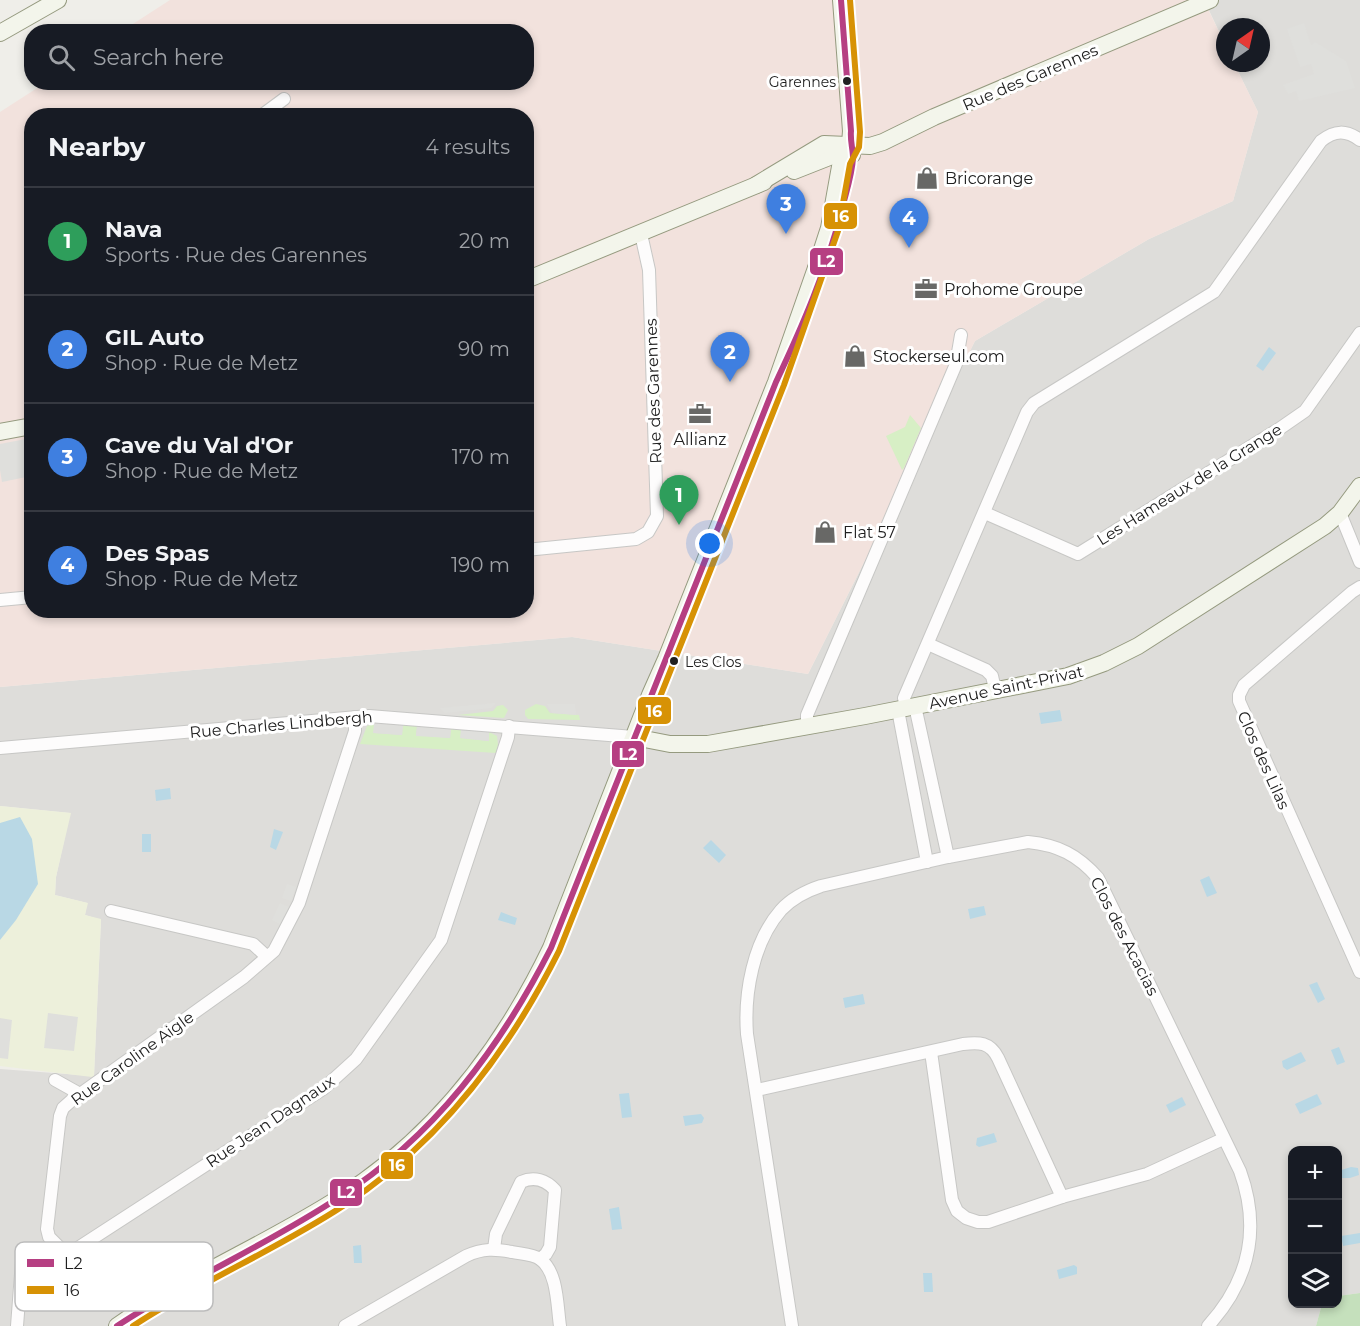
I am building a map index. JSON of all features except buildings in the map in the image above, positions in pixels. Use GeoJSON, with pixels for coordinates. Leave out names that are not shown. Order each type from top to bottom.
{"type":"FeatureCollection","features":[{"type":"Feature","properties":{"kind":"main road"},"geometry":{"type":"LineString","coordinates":[[0,33],[58,0]]}},
{"type":"Feature","properties":{"kind":"main road"},"geometry":{"type":"LineString","coordinates":[[213,1268],[340,1198],[395,1157],[446,1108],[489,1055],[512,1022],[533,985],[551,948],[776,382],[820,258],[829,228],[842,161],[850,144],[841,0]]}},
{"type":"Feature","properties":{"kind":"main road","name":"Rue des Garennes"},"geometry":{"type":"LineString","coordinates":[[534,277],[756,185],[824,144],[870,146],[883,142],[934,117],[1210,0]]}},
{"type":"Feature","properties":{"kind":"main road"},"geometry":{"type":"LineString","coordinates":[[0,432],[24,428]]}},
{"type":"Feature","properties":{"kind":"main road","name":"Avenue Saint-Privat"},"geometry":{"type":"LineString","coordinates":[[634,737],[667,743],[708,744],[906,708],[1068,676],[1086,670],[1121,655],[1325,526],[1340,513],[1360,486]]}},
{"type":"Feature","properties":{"kind":"main road"},"geometry":{"type":"LineString","coordinates":[[117,1326],[140,1311]]}},
{"type":"Feature","properties":{"kind":"street"},"geometry":{"type":"LineString","coordinates":[[272,108],[284,99]]}},
{"type":"Feature","properties":{"kind":"street"},"geometry":{"type":"LineString","coordinates":[[927,862],[904,698],[1027,412],[1034,403],[1214,292],[1321,141],[1336,132],[1345,132],[1360,140]]}},
{"type":"Feature","properties":{"kind":"street","name":"Rue des Garennes"},"geometry":{"type":"LineString","coordinates":[[534,549],[636,539],[648,532],[657,516],[649,270],[641,234]]}},
{"type":"Feature","properties":{"kind":"street","name":"Les Hameaux de la Grange"},"geometry":{"type":"LineString","coordinates":[[985,513],[1078,554],[1305,411],[1360,333]]}},
{"type":"Feature","properties":{"kind":"street"},"geometry":{"type":"LineString","coordinates":[[807,726],[807,715],[956,364],[961,336]]}},
{"type":"Feature","properties":{"kind":"street"},"geometry":{"type":"LineString","coordinates":[[1340,513],[1360,562]]}},
{"type":"Feature","properties":{"kind":"street","name":"Clos des Lilas"},"geometry":{"type":"LineString","coordinates":[[1360,587],[1244,686],[1239,695],[1240,707],[1360,972]]}},
{"type":"Feature","properties":{"kind":"street"},"geometry":{"type":"LineString","coordinates":[[0,600],[24,598]]}},
{"type":"Feature","properties":{"kind":"street"},"geometry":{"type":"LineString","coordinates":[[928,644],[986,670],[992,676],[995,689]]}},
{"type":"Feature","properties":{"kind":"street"},"geometry":{"type":"LineString","coordinates":[[906,708],[948,857]]}},
{"type":"Feature","properties":{"kind":"street","name":"Rue Charles Lindbergh"},"geometry":{"type":"LineString","coordinates":[[0,748],[369,716],[634,737]]}},
{"type":"Feature","properties":{"kind":"street","name":"Rue Caroline Aigle"},"geometry":{"type":"LineString","coordinates":[[54,1242],[49,1237],[47,1229],[60,1116],[63,1108],[244,977],[274,951],[299,903],[355,731],[355,717]]}},
{"type":"Feature","properties":{"kind":"street","name":"Rue Jean Dagnaux"},"geometry":{"type":"LineString","coordinates":[[87,1242],[323,1089],[356,1059],[441,940],[508,737],[509,726]]}},
{"type":"Feature","properties":{"kind":"street","name":"Clos des Acacias"},"geometry":{"type":"LineString","coordinates":[[792,1326],[747,1034],[746,1006],[754,964],[772,921],[793,899],[814,888],[948,857],[1028,842],[1060,848],[1080,859],[1105,889],[1246,1186],[1250,1203],[1250,1238],[1247,1254],[1237,1286],[1219,1314],[1208,1326]]}},
{"type":"Feature","properties":{"kind":"street"},"geometry":{"type":"LineString","coordinates":[[111,911],[253,944],[267,957]]}},
{"type":"Feature","properties":{"kind":"street"},"geometry":{"type":"LineString","coordinates":[[757,1090],[974,1042],[986,1044],[998,1058],[1062,1197]]}},
{"type":"Feature","properties":{"kind":"street"},"geometry":{"type":"LineString","coordinates":[[931,1052],[952,1200],[961,1215],[971,1221],[988,1221],[1062,1197],[1147,1174],[1223,1140]]}},
{"type":"Feature","properties":{"kind":"street"},"geometry":{"type":"LineString","coordinates":[[55,1080],[80,1094]]}},
{"type":"Feature","properties":{"kind":"street"},"geometry":{"type":"LineString","coordinates":[[494,1249],[496,1234],[521,1182],[530,1178],[548,1182],[555,1190],[550,1246],[540,1259]]}},
{"type":"Feature","properties":{"kind":"street"},"geometry":{"type":"LineString","coordinates":[[345,1326],[466,1256],[480,1250],[494,1249],[540,1259],[553,1282],[560,1326]]}},
{"type":"Feature","properties":{"kind":"street"},"geometry":{"type":"LineString","coordinates":[[17,1326],[18,1311]]}},
{"type":"Feature","properties":{"kind":"shaded area"},"geometry":{"type":"Polygon","coordinates":[[[170,0],[1210,0],[1205,3],[1216,26],[1216,72],[1238,72],[1258,112],[1233,201],[1149,239],[975,341],[808,674],[572,637],[0,687],[0,112],[34,90],[534,90],[534,24],[133,24],[170,0]]]}},
{"type":"Feature","properties":{"kind":"shaded area"},"geometry":{"type":"Polygon","coordinates":[[[1210,0],[1360,0],[1360,1293],[1342,1295],[1342,1146],[1288,1146],[1288,1308],[1321,1308],[1316,1326],[0,1326],[0,1069],[94,1076],[101,920],[85,915],[87,903],[55,895],[56,877],[70,813],[0,806],[0,687],[572,637],[808,674],[975,341],[1149,239],[1233,201],[1258,112],[1238,72],[1270,72],[1270,18],[1216,18],[1216,25],[1205,2],[1210,0]]]}},
{"type":"Feature","properties":{"kind":"shaded area"},"geometry":{"type":"Polygon","coordinates":[[[1304,23],[1311,45],[1315,42],[1346,61],[1355,88],[1299,101],[1296,91],[1288,94],[1283,85],[1314,74],[1311,64],[1300,67],[1287,29],[1304,23]]]}},
{"type":"Feature","properties":{"kind":"shaded area"},"geometry":{"type":"Polygon","coordinates":[[[24,439],[24,477],[2,482],[0,444],[24,439]]]}},
{"type":"Feature","properties":{"kind":"shaded area"},"geometry":{"type":"Polygon","coordinates":[[[496,703],[491,708],[445,713],[440,708],[496,703]]]}},
{"type":"Feature","properties":{"kind":"shaded area"},"geometry":{"type":"Polygon","coordinates":[[[547,704],[575,704],[576,715],[552,713],[547,704]]]}},
{"type":"Feature","properties":{"kind":"shaded area"},"geometry":{"type":"Polygon","coordinates":[[[374,724],[403,725],[402,735],[373,733],[374,724]]]}},
{"type":"Feature","properties":{"kind":"shaded area"},"geometry":{"type":"Polygon","coordinates":[[[417,726],[451,729],[450,738],[416,736],[417,726]]]}},
{"type":"Feature","properties":{"kind":"shaded area"},"geometry":{"type":"Polygon","coordinates":[[[461,730],[489,732],[489,741],[460,738],[461,730]]]}},
{"type":"Feature","properties":{"kind":"shaded area"},"geometry":{"type":"Polygon","coordinates":[[[287,884],[296,887],[291,901],[282,898],[287,884]]]}},
{"type":"Feature","properties":{"kind":"shaded area"},"geometry":{"type":"Polygon","coordinates":[[[280,903],[289,907],[280,924],[272,920],[280,903]]]}},
{"type":"Feature","properties":{"kind":"shaded area"},"geometry":{"type":"Polygon","coordinates":[[[48,1013],[78,1017],[74,1051],[44,1048],[48,1013]]]}},
{"type":"Feature","properties":{"kind":"shaded area"},"geometry":{"type":"Polygon","coordinates":[[[0,1018],[12,1020],[8,1059],[0,1058],[0,1018]]]}},
{"type":"Feature","properties":{"kind":"green space"},"geometry":{"type":"Polygon","coordinates":[[[910,415],[921,428],[902,470],[886,436],[905,427],[910,415]]]}},
{"type":"Feature","properties":{"kind":"green space"},"geometry":{"type":"Polygon","coordinates":[[[536,704],[545,706],[550,713],[579,715],[580,720],[528,719],[525,710],[536,704]]]}},
{"type":"Feature","properties":{"kind":"green space"},"geometry":{"type":"Polygon","coordinates":[[[503,705],[508,710],[504,718],[458,715],[493,711],[497,706],[503,705]]]}},
{"type":"Feature","properties":{"kind":"green space"},"geometry":{"type":"Polygon","coordinates":[[[374,724],[374,733],[402,735],[403,725],[417,726],[416,735],[450,738],[451,729],[461,730],[461,738],[488,741],[489,732],[497,736],[498,745],[496,753],[360,744],[367,726],[374,724]]]}},
{"type":"Feature","properties":{"kind":"green space"},"geometry":{"type":"Polygon","coordinates":[[[0,806],[71,813],[56,877],[55,895],[88,903],[85,915],[101,919],[94,1076],[92,1077],[0,1066],[0,806]]]}},
{"type":"Feature","properties":{"kind":"green space"},"geometry":{"type":"Polygon","coordinates":[[[1360,1293],[1360,1326],[1316,1326],[1321,1308],[1342,1308],[1342,1295],[1360,1293]]]}},
{"type":"Feature","properties":{"kind":"water"},"geometry":{"type":"Polygon","coordinates":[[[1269,347],[1276,353],[1263,371],[1256,366],[1269,347]]]}},
{"type":"Feature","properties":{"kind":"water"},"geometry":{"type":"Polygon","coordinates":[[[1060,710],[1062,721],[1041,724],[1039,713],[1060,710]]]}},
{"type":"Feature","properties":{"kind":"water"},"geometry":{"type":"Polygon","coordinates":[[[170,788],[171,799],[156,801],[155,790],[170,788]]]}},
{"type":"Feature","properties":{"kind":"water"},"geometry":{"type":"Polygon","coordinates":[[[20,817],[32,839],[38,884],[16,920],[0,940],[0,823],[20,817]]]}},
{"type":"Feature","properties":{"kind":"water"},"geometry":{"type":"Polygon","coordinates":[[[274,829],[283,832],[276,850],[270,847],[274,829]]]}},
{"type":"Feature","properties":{"kind":"water"},"geometry":{"type":"Polygon","coordinates":[[[142,834],[151,834],[151,852],[142,852],[142,834]]]}},
{"type":"Feature","properties":{"kind":"water"},"geometry":{"type":"Polygon","coordinates":[[[711,840],[726,855],[719,863],[703,848],[711,840]]]}},
{"type":"Feature","properties":{"kind":"water"},"geometry":{"type":"Polygon","coordinates":[[[1209,876],[1217,893],[1207,897],[1200,880],[1209,876]]]}},
{"type":"Feature","properties":{"kind":"water"},"geometry":{"type":"Polygon","coordinates":[[[984,906],[986,915],[970,919],[968,909],[984,906]]]}},
{"type":"Feature","properties":{"kind":"water"},"geometry":{"type":"Polygon","coordinates":[[[501,912],[517,918],[515,925],[498,920],[501,912]]]}},
{"type":"Feature","properties":{"kind":"water"},"geometry":{"type":"Polygon","coordinates":[[[1317,982],[1325,999],[1318,1003],[1309,985],[1317,982]]]}},
{"type":"Feature","properties":{"kind":"water"},"geometry":{"type":"Polygon","coordinates":[[[863,994],[865,1004],[845,1008],[843,998],[863,994]]]}},
{"type":"Feature","properties":{"kind":"water"},"geometry":{"type":"Polygon","coordinates":[[[1339,1047],[1345,1062],[1337,1065],[1331,1050],[1339,1047]]]}},
{"type":"Feature","properties":{"kind":"water"},"geometry":{"type":"Polygon","coordinates":[[[1301,1052],[1306,1061],[1287,1070],[1283,1067],[1282,1061],[1301,1052]]]}},
{"type":"Feature","properties":{"kind":"water"},"geometry":{"type":"Polygon","coordinates":[[[629,1093],[632,1117],[622,1118],[619,1094],[629,1093]]]}},
{"type":"Feature","properties":{"kind":"water"},"geometry":{"type":"Polygon","coordinates":[[[1317,1094],[1322,1104],[1300,1114],[1295,1104],[1317,1094]]]}},
{"type":"Feature","properties":{"kind":"water"},"geometry":{"type":"Polygon","coordinates":[[[1182,1097],[1186,1105],[1170,1113],[1166,1105],[1182,1097]]]}},
{"type":"Feature","properties":{"kind":"water"},"geometry":{"type":"Polygon","coordinates":[[[701,1114],[704,1118],[702,1123],[685,1126],[683,1116],[701,1114]]]}},
{"type":"Feature","properties":{"kind":"water"},"geometry":{"type":"Polygon","coordinates":[[[994,1133],[997,1142],[979,1147],[976,1145],[977,1138],[994,1133]]]}},
{"type":"Feature","properties":{"kind":"water"},"geometry":{"type":"Polygon","coordinates":[[[1358,1168],[1359,1175],[1342,1178],[1342,1170],[1358,1168]]]}},
{"type":"Feature","properties":{"kind":"water"},"geometry":{"type":"Polygon","coordinates":[[[619,1207],[622,1229],[612,1230],[609,1209],[619,1207]]]}},
{"type":"Feature","properties":{"kind":"water"},"geometry":{"type":"Polygon","coordinates":[[[1360,1233],[1360,1243],[1343,1246],[1342,1236],[1360,1233]]]}},
{"type":"Feature","properties":{"kind":"water"},"geometry":{"type":"Polygon","coordinates":[[[361,1245],[362,1263],[354,1263],[353,1246],[361,1245]]]}},
{"type":"Feature","properties":{"kind":"water"},"geometry":{"type":"Polygon","coordinates":[[[1074,1265],[1077,1267],[1077,1274],[1059,1279],[1057,1270],[1074,1265]]]}},
{"type":"Feature","properties":{"kind":"water"},"geometry":{"type":"Polygon","coordinates":[[[923,1273],[932,1273],[933,1292],[924,1292],[923,1273]]]}},
{"type":"Feature","properties":{"kind":"transit line","name":"L2"},"geometry":{"type":"LineString","coordinates":[[213,1270],[338,1198],[373,1174],[405,1147],[461,1088],[487,1055],[510,1021],[551,948],[776,382],[814,297],[836,231],[849,184],[853,158],[841,0]]}},
{"type":"Feature","properties":{"kind":"transit line","name":"16"},"geometry":{"type":"LineString","coordinates":[[213,1279],[343,1206],[378,1181],[441,1125],[494,1060],[539,989],[559,951],[784,385],[838,231],[850,164],[859,147],[860,132],[850,0]]}},
{"type":"Feature","properties":{"kind":"transit line","name":"L2"},"geometry":{"type":"LineString","coordinates":[[117,1326],[141,1311]]}},
{"type":"Feature","properties":{"kind":"transit line","name":"16"},"geometry":{"type":"LineString","coordinates":[[133,1326],[157,1311]]}},
{"type":"Feature","properties":{"kind":"place","name":"Garennes"},"geometry":{"type":"Point","coordinates":[847,81]}},
{"type":"Feature","properties":{"kind":"place","name":"Bricorange"},"geometry":{"type":"Point","coordinates":[927,178]}},
{"type":"Feature","properties":{"kind":"place","name":"Cave du Val d'Or"},"geometry":{"type":"Point","coordinates":[786,234]}},
{"type":"Feature","properties":{"kind":"place","name":"Des Spas"},"geometry":{"type":"Point","coordinates":[909,248]}},
{"type":"Feature","properties":{"kind":"place","name":"Prohome Groupe"},"geometry":{"type":"Point","coordinates":[926,289]}},
{"type":"Feature","properties":{"kind":"place","name":"Stockerseul.com"},"geometry":{"type":"Point","coordinates":[855,356]}},
{"type":"Feature","properties":{"kind":"place","name":"GIL Auto"},"geometry":{"type":"Point","coordinates":[730,382]}},
{"type":"Feature","properties":{"kind":"place","name":"Allianz"},"geometry":{"type":"Point","coordinates":[700,414]}},
{"type":"Feature","properties":{"kind":"place","name":"Nava"},"geometry":{"type":"Point","coordinates":[679,525]}},
{"type":"Feature","properties":{"kind":"place","name":"Flat 57"},"geometry":{"type":"Point","coordinates":[825,532]}},
{"type":"Feature","properties":{"kind":"place","name":"Les Clos"},"geometry":{"type":"Point","coordinates":[674,661]}}]}
